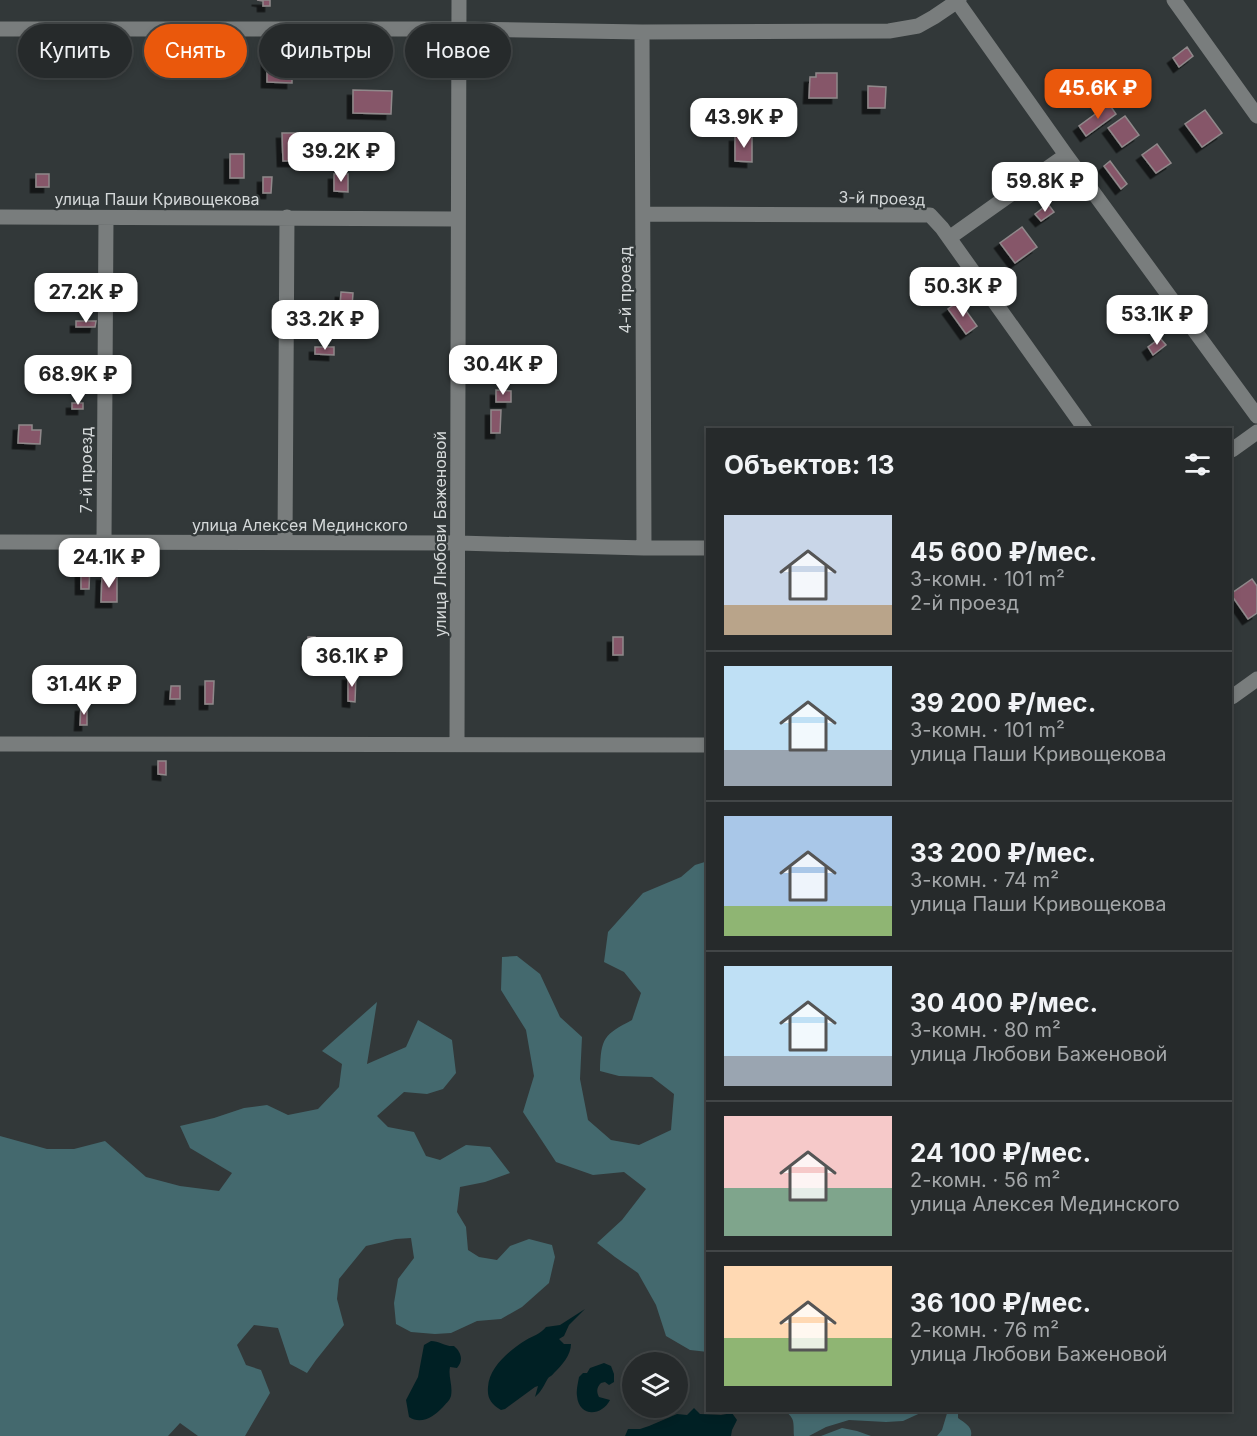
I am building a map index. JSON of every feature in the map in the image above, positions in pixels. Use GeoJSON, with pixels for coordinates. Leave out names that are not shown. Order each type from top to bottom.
{"type":"FeatureCollection","features":[{"type":"Feature","properties":{"kind":"street","name":"улица Любови Баженовой"},"geometry":{"type":"LineString","coordinates":[[458,24],[459,0]]}},
{"type":"Feature","properties":{"kind":"street"},"geometry":{"type":"LineString","coordinates":[[511,30],[889,31],[918,26],[957,0],[1066,155],[1257,416]]}},
{"type":"Feature","properties":{"kind":"street"},"geometry":{"type":"LineString","coordinates":[[1174,0],[1257,116]]}},
{"type":"Feature","properties":{"kind":"street"},"geometry":{"type":"LineString","coordinates":[[0,29],[405,29]]}},
{"type":"Feature","properties":{"kind":"street","name":"4-й проезд"},"geometry":{"type":"LineString","coordinates":[[642,32],[644,548]]}},
{"type":"Feature","properties":{"kind":"street","name":"улица Любови Баженовой"},"geometry":{"type":"LineString","coordinates":[[457,744],[458,78]]}},
{"type":"Feature","properties":{"kind":"street"},"geometry":{"type":"LineString","coordinates":[[949,238],[1066,155]]}},
{"type":"Feature","properties":{"kind":"street","name":"3-й проезд"},"geometry":{"type":"LineString","coordinates":[[643,214],[930,215],[949,238],[1083,428]]}},
{"type":"Feature","properties":{"kind":"street","name":"улица Паши Кривощекова"},"geometry":{"type":"LineString","coordinates":[[0,217],[458,219]]}},
{"type":"Feature","properties":{"kind":"street"},"geometry":{"type":"LineString","coordinates":[[285,542],[287,217]]}},
{"type":"Feature","properties":{"kind":"street","name":"7-й проезд"},"geometry":{"type":"LineString","coordinates":[[104,542],[106,218]]}},
{"type":"Feature","properties":{"kind":"street"},"geometry":{"type":"LineString","coordinates":[[1232,450],[1257,432]]}},
{"type":"Feature","properties":{"kind":"street","name":"улица Алексея Мединского"},"geometry":{"type":"LineString","coordinates":[[0,542],[459,543],[706,548]]}},
{"type":"Feature","properties":{"kind":"street"},"geometry":{"type":"LineString","coordinates":[[1232,697],[1257,679]]}},
{"type":"Feature","properties":{"kind":"street"},"geometry":{"type":"LineString","coordinates":[[0,744],[706,745]]}},
{"type":"Feature","properties":{"kind":"shaded area"},"geometry":{"type":"Polygon","coordinates":[[[706,862],[706,1352],[690,1350],[666,1336],[656,1305],[638,1273],[597,1243],[622,1220],[646,1189],[624,1172],[593,1175],[556,1162],[523,1112],[534,1076],[526,1030],[501,990],[502,957],[517,956],[540,974],[560,1017],[582,1037],[580,1079],[588,1120],[611,1140],[639,1145],[671,1130],[674,1094],[652,1077],[619,1076],[600,1071],[601,1051],[606,1038],[632,1020],[641,993],[624,972],[604,962],[608,932],[643,893],[681,877],[695,865],[706,862]]]}},
{"type":"Feature","properties":{"kind":"shaded area"},"geometry":{"type":"Polygon","coordinates":[[[377,1002],[367,1064],[406,1047],[418,1020],[452,1040],[456,1073],[443,1089],[427,1094],[404,1092],[377,1116],[388,1127],[414,1132],[426,1156],[440,1160],[466,1145],[490,1147],[510,1173],[485,1182],[460,1187],[457,1212],[466,1227],[468,1250],[479,1257],[497,1260],[510,1246],[529,1239],[552,1245],[555,1257],[549,1283],[522,1307],[501,1319],[477,1321],[451,1333],[411,1332],[396,1324],[394,1303],[398,1279],[414,1258],[411,1238],[366,1246],[339,1279],[337,1299],[344,1325],[307,1373],[290,1364],[278,1328],[254,1325],[237,1345],[246,1365],[261,1370],[270,1393],[245,1436],[198,1436],[180,1423],[168,1436],[0,1436],[0,1136],[47,1149],[74,1149],[105,1141],[146,1177],[180,1186],[219,1191],[232,1173],[190,1148],[180,1126],[244,1108],[267,1105],[288,1115],[318,1109],[339,1087],[342,1064],[322,1051],[377,1002]]]}},
{"type":"Feature","properties":{"kind":"shaded area"},"geometry":{"type":"Polygon","coordinates":[[[585,1309],[569,1325],[564,1336],[559,1339],[564,1344],[571,1344],[568,1356],[537,1395],[535,1397],[538,1386],[505,1409],[501,1410],[495,1405],[489,1398],[488,1387],[492,1373],[501,1360],[546,1327],[560,1325],[585,1309]]]}},
{"type":"Feature","properties":{"kind":"shaded area"},"geometry":{"type":"Polygon","coordinates":[[[431,1341],[454,1346],[460,1353],[461,1359],[457,1368],[450,1367],[451,1396],[448,1401],[431,1417],[418,1420],[409,1417],[406,1400],[418,1377],[424,1345],[431,1341]]]}},
{"type":"Feature","properties":{"kind":"shaded area"},"geometry":{"type":"Polygon","coordinates":[[[604,1363],[611,1366],[614,1382],[609,1385],[605,1382],[601,1383],[597,1393],[599,1397],[610,1400],[597,1412],[586,1411],[579,1403],[577,1396],[579,1377],[587,1373],[590,1368],[604,1363]]]}},
{"type":"Feature","properties":{"kind":"shaded area"},"geometry":{"type":"Polygon","coordinates":[[[694,1408],[700,1414],[732,1413],[737,1420],[731,1436],[625,1436],[628,1429],[640,1429],[668,1418],[688,1418],[688,1414],[694,1408]]]}},
{"type":"Feature","properties":{"kind":"shaded area"},"geometry":{"type":"Polygon","coordinates":[[[923,1412],[903,1421],[849,1420],[826,1427],[809,1436],[794,1436],[794,1424],[788,1413],[923,1412]]]}},
{"type":"Feature","properties":{"kind":"shaded area"},"geometry":{"type":"Polygon","coordinates":[[[947,1412],[958,1412],[958,1418],[970,1428],[971,1436],[937,1436],[942,1430],[947,1412]]]}},
{"type":"Feature","properties":{"kind":"shaded area"},"geometry":{"type":"Polygon","coordinates":[[[842,1428],[857,1431],[871,1436],[821,1436],[842,1428]]]}},
{"type":"Feature","properties":{"kind":"building"},"geometry":{"type":"Polygon","coordinates":[[[257,0],[270,0],[270,6],[263,6],[263,1],[257,0]]]}},
{"type":"Feature","properties":{"kind":"building"},"geometry":{"type":"Polygon","coordinates":[[[1187,47],[1193,56],[1179,67],[1173,58],[1187,47]]]}},
{"type":"Feature","properties":{"kind":"building"},"geometry":{"type":"Polygon","coordinates":[[[816,73],[837,73],[837,98],[809,98],[810,77],[816,77],[816,73]]]}},
{"type":"Feature","properties":{"kind":"building"},"geometry":{"type":"Polygon","coordinates":[[[267,78],[292,78],[292,83],[267,82],[267,78]]]}},
{"type":"Feature","properties":{"kind":"building"},"geometry":{"type":"Polygon","coordinates":[[[868,86],[886,87],[885,108],[868,108],[868,86]]]}},
{"type":"Feature","properties":{"kind":"building"},"geometry":{"type":"Polygon","coordinates":[[[353,90],[392,91],[391,114],[353,113],[353,90]]]}},
{"type":"Feature","properties":{"kind":"building"},"geometry":{"type":"Polygon","coordinates":[[[1109,104],[1116,114],[1086,136],[1079,126],[1109,104]]]}},
{"type":"Feature","properties":{"kind":"building"},"geometry":{"type":"Polygon","coordinates":[[[1205,110],[1222,133],[1202,147],[1185,124],[1205,110]]]}},
{"type":"Feature","properties":{"kind":"building"},"geometry":{"type":"Polygon","coordinates":[[[1125,116],[1139,135],[1122,147],[1108,128],[1125,116]]]}},
{"type":"Feature","properties":{"kind":"building"},"geometry":{"type":"Polygon","coordinates":[[[282,133],[300,133],[300,156],[297,156],[297,161],[283,161],[282,133]]]}},
{"type":"Feature","properties":{"kind":"building"},"geometry":{"type":"Polygon","coordinates":[[[735,136],[752,136],[752,162],[735,161],[735,136]]]}},
{"type":"Feature","properties":{"kind":"building"},"geometry":{"type":"Polygon","coordinates":[[[1157,144],[1171,163],[1156,173],[1142,155],[1157,144]]]}},
{"type":"Feature","properties":{"kind":"building"},"geometry":{"type":"Polygon","coordinates":[[[230,154],[244,154],[244,178],[230,178],[230,154]]]}},
{"type":"Feature","properties":{"kind":"building"},"geometry":{"type":"Polygon","coordinates":[[[1110,161],[1127,184],[1121,189],[1104,166],[1110,161]]]}},
{"type":"Feature","properties":{"kind":"building"},"geometry":{"type":"Polygon","coordinates":[[[36,174],[49,174],[49,187],[36,187],[36,174]]]}},
{"type":"Feature","properties":{"kind":"building"},"geometry":{"type":"Polygon","coordinates":[[[334,174],[348,174],[348,192],[334,191],[334,174]]]}},
{"type":"Feature","properties":{"kind":"building"},"geometry":{"type":"Polygon","coordinates":[[[263,177],[272,177],[271,193],[263,193],[263,177]]]}},
{"type":"Feature","properties":{"kind":"building"},"geometry":{"type":"Polygon","coordinates":[[[1048,204],[1054,212],[1041,221],[1035,214],[1048,204]]]}},
{"type":"Feature","properties":{"kind":"building"},"geometry":{"type":"Polygon","coordinates":[[[1022,227],[1037,247],[1015,263],[1000,243],[1022,227]]]}},
{"type":"Feature","properties":{"kind":"building"},"geometry":{"type":"Polygon","coordinates":[[[341,292],[353,293],[352,307],[340,307],[341,292]]]}},
{"type":"Feature","properties":{"kind":"building"},"geometry":{"type":"Polygon","coordinates":[[[959,301],[977,326],[966,334],[948,309],[959,301]]]}},
{"type":"Feature","properties":{"kind":"building"},"geometry":{"type":"Polygon","coordinates":[[[76,321],[96,321],[95,327],[76,327],[76,321]]]}},
{"type":"Feature","properties":{"kind":"building"},"geometry":{"type":"Polygon","coordinates":[[[1160,338],[1166,345],[1153,355],[1148,347],[1160,338]]]}},
{"type":"Feature","properties":{"kind":"building"},"geometry":{"type":"Polygon","coordinates":[[[315,347],[334,347],[334,355],[315,354],[315,347]]]}},
{"type":"Feature","properties":{"kind":"building"},"geometry":{"type":"Polygon","coordinates":[[[496,390],[511,391],[511,402],[496,402],[496,390]]]}},
{"type":"Feature","properties":{"kind":"building"},"geometry":{"type":"Polygon","coordinates":[[[72,403],[83,403],[83,409],[72,409],[72,403]]]}},
{"type":"Feature","properties":{"kind":"building"},"geometry":{"type":"Polygon","coordinates":[[[491,410],[501,410],[500,433],[491,433],[491,410]]]}},
{"type":"Feature","properties":{"kind":"building"},"geometry":{"type":"Polygon","coordinates":[[[19,425],[32,425],[32,430],[41,430],[40,444],[18,443],[19,425]]]}},
{"type":"Feature","properties":{"kind":"building"},"geometry":{"type":"Polygon","coordinates":[[[81,562],[90,563],[89,589],[81,589],[81,562]]]}},
{"type":"Feature","properties":{"kind":"building"},"geometry":{"type":"Polygon","coordinates":[[[102,575],[117,576],[117,602],[101,602],[102,575]]]}},
{"type":"Feature","properties":{"kind":"building"},"geometry":{"type":"Polygon","coordinates":[[[1252,579],[1257,586],[1257,613],[1248,619],[1232,593],[1252,579]]]}},
{"type":"Feature","properties":{"kind":"building"},"geometry":{"type":"Polygon","coordinates":[[[308,637],[315,637],[314,664],[307,664],[308,637]]]}},
{"type":"Feature","properties":{"kind":"building"},"geometry":{"type":"Polygon","coordinates":[[[613,637],[623,637],[623,655],[613,655],[613,637]]]}},
{"type":"Feature","properties":{"kind":"building"},"geometry":{"type":"Polygon","coordinates":[[[337,641],[344,641],[343,667],[336,667],[337,641]]]}},
{"type":"Feature","properties":{"kind":"building"},"geometry":{"type":"Polygon","coordinates":[[[356,641],[376,641],[375,664],[356,664],[356,641]]]}},
{"type":"Feature","properties":{"kind":"building"},"geometry":{"type":"Polygon","coordinates":[[[348,675],[356,675],[355,702],[348,701],[348,675]]]}},
{"type":"Feature","properties":{"kind":"building"},"geometry":{"type":"Polygon","coordinates":[[[205,681],[214,681],[213,704],[205,704],[205,681]]]}},
{"type":"Feature","properties":{"kind":"building"},"geometry":{"type":"Polygon","coordinates":[[[171,686],[180,686],[180,699],[170,699],[171,686]]]}},
{"type":"Feature","properties":{"kind":"building"},"geometry":{"type":"Polygon","coordinates":[[[81,706],[87,706],[87,725],[80,725],[81,706]]]}},
{"type":"Feature","properties":{"kind":"building"},"geometry":{"type":"Polygon","coordinates":[[[158,761],[166,761],[166,775],[158,774],[158,761]]]}}]}
